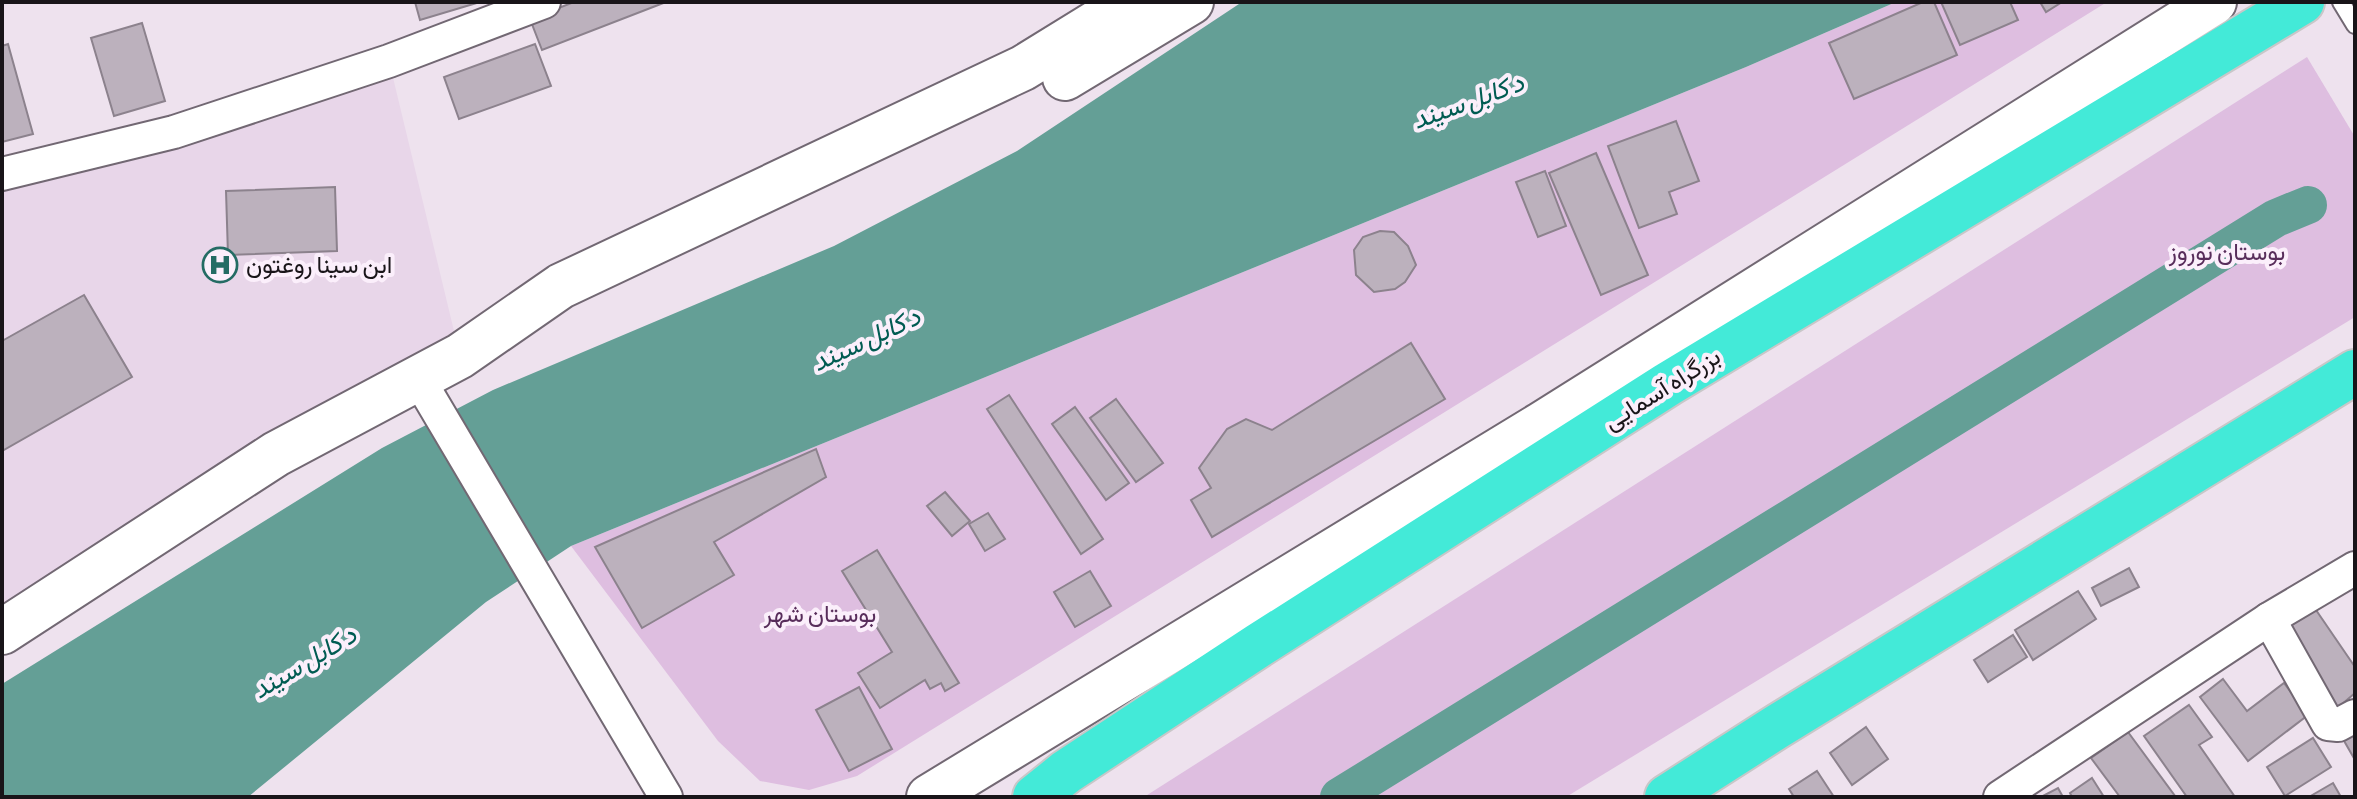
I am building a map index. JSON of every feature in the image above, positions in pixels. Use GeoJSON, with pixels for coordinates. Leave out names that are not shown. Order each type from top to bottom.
{"type":"FeatureCollection","features":[{"type":"Feature","properties":{"kind":"highway","name":"بزرگراه آسمایی"},"geometry":{"type":"LineString","coordinates":[[1035,797],[1066,772],[1259,645],[1668,384],[2302,2]]}},
{"type":"Feature","properties":{"kind":"highway"},"geometry":{"type":"LineString","coordinates":[[1667,797],[2355,372]]}},
{"type":"Feature","properties":{"kind":"main road"},"geometry":{"type":"LineString","coordinates":[[2,632],[276,454],[426,392],[460,356],[561,286],[1023,68],[1130,2]]}},
{"type":"Feature","properties":{"kind":"main road"},"geometry":{"type":"LineString","coordinates":[[460,356],[573,313],[1037,94],[1191,2]]}},
{"type":"Feature","properties":{"kind":"main road"},"geometry":{"type":"LineString","coordinates":[[929,797],[1542,424],[2214,2]]}},
{"type":"Feature","properties":{"kind":"street"},"geometry":{"type":"LineString","coordinates":[[2,174],[174,132],[389,61],[544,2]]}},
{"type":"Feature","properties":{"kind":"street"},"geometry":{"type":"LineString","coordinates":[[426,392],[666,797]]}},
{"type":"Feature","properties":{"kind":"street"},"geometry":{"type":"LineString","coordinates":[[2000,797],[2269,619],[2355,568]]}},
{"type":"Feature","properties":{"kind":"street"},"geometry":{"type":"LineString","coordinates":[[2269,619],[2328,724],[2338,725],[2355,716]]}},
{"type":"Feature","properties":{"kind":"lane"},"geometry":{"type":"LineString","coordinates":[[2341,2],[2355,25]]}},
{"type":"Feature","properties":{"kind":"shaded area","name":"ابن سینا روغتون"},"geometry":{"type":"Polygon","coordinates":[[[389,61],[460,356],[2,632],[2,174],[389,61]]]}},
{"type":"Feature","properties":{"kind":"green space","name":"بوستان شهر"},"geometry":{"type":"Polygon","coordinates":[[[1896,2],[2107,2],[857,776],[809,790],[760,781],[718,741],[571,546],[1746,67],[1896,2]]]}},
{"type":"Feature","properties":{"kind":"green space","name":"بوستان نوروز"},"geometry":{"type":"Polygon","coordinates":[[[2307,57],[2355,137],[2355,317],[1566,797],[1144,797],[2307,57]]]}},
{"type":"Feature","properties":{"kind":"water","name":"د کابل سيند"},"geometry":{"type":"Polygon","coordinates":[[[1242,2],[1896,2],[1746,67],[571,546],[486,602],[248,797],[2,797],[2,684],[382,448],[493,390],[834,246],[1017,151],[1242,2]]]}},
{"type":"Feature","properties":{"kind":"building"},"geometry":{"type":"Polygon","coordinates":[[[415,2],[480,2],[420,20],[415,2]]]}},
{"type":"Feature","properties":{"kind":"building"},"geometry":{"type":"Polygon","coordinates":[[[574,2],[666,2],[542,50],[530,19],[574,2]]]}},
{"type":"Feature","properties":{"kind":"building"},"geometry":{"type":"Polygon","coordinates":[[[1923,2],[1934,2],[1957,55],[1854,99],[1829,43],[1923,2]]]}},
{"type":"Feature","properties":{"kind":"building"},"geometry":{"type":"Polygon","coordinates":[[[1941,2],[2010,2],[2018,20],[1960,45],[1941,2]]]}},
{"type":"Feature","properties":{"kind":"building"},"geometry":{"type":"Polygon","coordinates":[[[2040,2],[2062,2],[2046,12],[2040,2]]]}},
{"type":"Feature","properties":{"kind":"building"},"geometry":{"type":"Polygon","coordinates":[[[142,23],[165,101],[114,116],[91,38],[142,23]]]}},
{"type":"Feature","properties":{"kind":"building"},"geometry":{"type":"Polygon","coordinates":[[[8,44],[33,134],[2,142],[2,46],[8,44]]]}},
{"type":"Feature","properties":{"kind":"building"},"geometry":{"type":"Polygon","coordinates":[[[535,44],[551,86],[459,119],[444,77],[535,44]]]}},
{"type":"Feature","properties":{"kind":"building"},"geometry":{"type":"Polygon","coordinates":[[[1676,121],[1699,181],[1669,192],[1677,214],[1639,228],[1608,146],[1676,121]]]}},
{"type":"Feature","properties":{"kind":"building"},"geometry":{"type":"Polygon","coordinates":[[[1596,153],[1648,275],[1601,295],[1549,173],[1596,153]]]}},
{"type":"Feature","properties":{"kind":"building"},"geometry":{"type":"Polygon","coordinates":[[[1545,171],[1566,226],[1538,237],[1516,182],[1545,171]]]}},
{"type":"Feature","properties":{"kind":"building"},"geometry":{"type":"Polygon","coordinates":[[[335,187],[337,251],[228,255],[226,191],[335,187]]]}},
{"type":"Feature","properties":{"kind":"building"},"geometry":{"type":"Polygon","coordinates":[[[1380,231],[1394,232],[1408,246],[1416,265],[1405,282],[1395,289],[1374,292],[1356,275],[1354,250],[1363,237],[1380,231]]]}},
{"type":"Feature","properties":{"kind":"building"},"geometry":{"type":"Polygon","coordinates":[[[84,295],[132,377],[2,451],[2,341],[84,295]]]}},
{"type":"Feature","properties":{"kind":"building"},"geometry":{"type":"Polygon","coordinates":[[[1411,343],[1445,399],[1212,537],[1191,500],[1211,488],[1199,468],[1227,429],[1246,419],[1272,430],[1411,343]]]}},
{"type":"Feature","properties":{"kind":"building"},"geometry":{"type":"Polygon","coordinates":[[[1009,395],[1103,539],[1081,554],[987,409],[1009,395]]]}},
{"type":"Feature","properties":{"kind":"building"},"geometry":{"type":"Polygon","coordinates":[[[1116,399],[1163,463],[1136,482],[1090,418],[1116,399]]]}},
{"type":"Feature","properties":{"kind":"building"},"geometry":{"type":"Polygon","coordinates":[[[1075,407],[1129,483],[1106,500],[1052,424],[1075,407]]]}},
{"type":"Feature","properties":{"kind":"building"},"geometry":{"type":"Polygon","coordinates":[[[816,449],[826,477],[714,542],[734,575],[642,628],[595,547],[816,449]]]}},
{"type":"Feature","properties":{"kind":"building"},"geometry":{"type":"Polygon","coordinates":[[[945,492],[970,521],[952,536],[927,506],[945,492]]]}},
{"type":"Feature","properties":{"kind":"building"},"geometry":{"type":"Polygon","coordinates":[[[988,513],[1005,539],[985,551],[969,524],[988,513]]]}},
{"type":"Feature","properties":{"kind":"building"},"geometry":{"type":"Polygon","coordinates":[[[877,550],[959,683],[945,691],[941,683],[930,689],[925,680],[880,708],[858,673],[892,652],[842,571],[877,550]]]}},
{"type":"Feature","properties":{"kind":"building"},"geometry":{"type":"Polygon","coordinates":[[[2129,568],[2139,587],[2101,606],[2092,588],[2129,568]]]}},
{"type":"Feature","properties":{"kind":"building"},"geometry":{"type":"Polygon","coordinates":[[[1090,571],[1111,606],[1075,627],[1054,592],[1090,571]]]}},
{"type":"Feature","properties":{"kind":"building"},"geometry":{"type":"Polygon","coordinates":[[[2078,591],[2096,619],[2033,660],[2015,630],[2078,591]]]}},
{"type":"Feature","properties":{"kind":"building"},"geometry":{"type":"Polygon","coordinates":[[[2316,610],[2355,667],[2355,693],[2334,711],[2290,626],[2316,610]]]}},
{"type":"Feature","properties":{"kind":"building"},"geometry":{"type":"Polygon","coordinates":[[[2013,635],[2027,657],[1988,682],[1974,660],[2013,635]]]}},
{"type":"Feature","properties":{"kind":"building"},"geometry":{"type":"Polygon","coordinates":[[[2223,679],[2247,711],[2284,683],[2308,715],[2248,761],[2200,697],[2223,679]]]}},
{"type":"Feature","properties":{"kind":"building"},"geometry":{"type":"Polygon","coordinates":[[[859,687],[892,749],[849,771],[816,710],[859,687]]]}},
{"type":"Feature","properties":{"kind":"building"},"geometry":{"type":"Polygon","coordinates":[[[2189,705],[2212,737],[2199,745],[2235,797],[2187,797],[2144,736],[2189,705]]]}},
{"type":"Feature","properties":{"kind":"building"},"geometry":{"type":"Polygon","coordinates":[[[1866,727],[1888,759],[1852,785],[1830,753],[1866,727]]]}},
{"type":"Feature","properties":{"kind":"building"},"geometry":{"type":"Polygon","coordinates":[[[2128,732],[2174,797],[2120,797],[2091,758],[2128,732]]]}},
{"type":"Feature","properties":{"kind":"building"},"geometry":{"type":"Polygon","coordinates":[[[2355,732],[2355,760],[2343,739],[2355,732]]]}},
{"type":"Feature","properties":{"kind":"building"},"geometry":{"type":"Polygon","coordinates":[[[2313,738],[2331,767],[2285,796],[2267,767],[2313,738]]]}},
{"type":"Feature","properties":{"kind":"building"},"geometry":{"type":"Polygon","coordinates":[[[1817,771],[1834,797],[1794,797],[1789,789],[1817,771]]]}},
{"type":"Feature","properties":{"kind":"building"},"geometry":{"type":"Polygon","coordinates":[[[2092,778],[2104,797],[2072,797],[2070,793],[2092,778]]]}},
{"type":"Feature","properties":{"kind":"building"},"geometry":{"type":"Polygon","coordinates":[[[2333,783],[2341,797],[2309,797],[2333,783]]]}},
{"type":"Feature","properties":{"kind":"building"},"geometry":{"type":"Polygon","coordinates":[[[2058,788],[2063,797],[2041,797],[2058,788]]]}},
{"type":"Feature","properties":{"kind":"waterway"},"geometry":{"type":"LineString","coordinates":[[1339,797],[2276,218],[2308,205]]}},
{"type":"Feature","properties":{"kind":"place","name":"ابن سینا روغتون"},"geometry":{"type":"Point","coordinates":[220,265]}}]}
